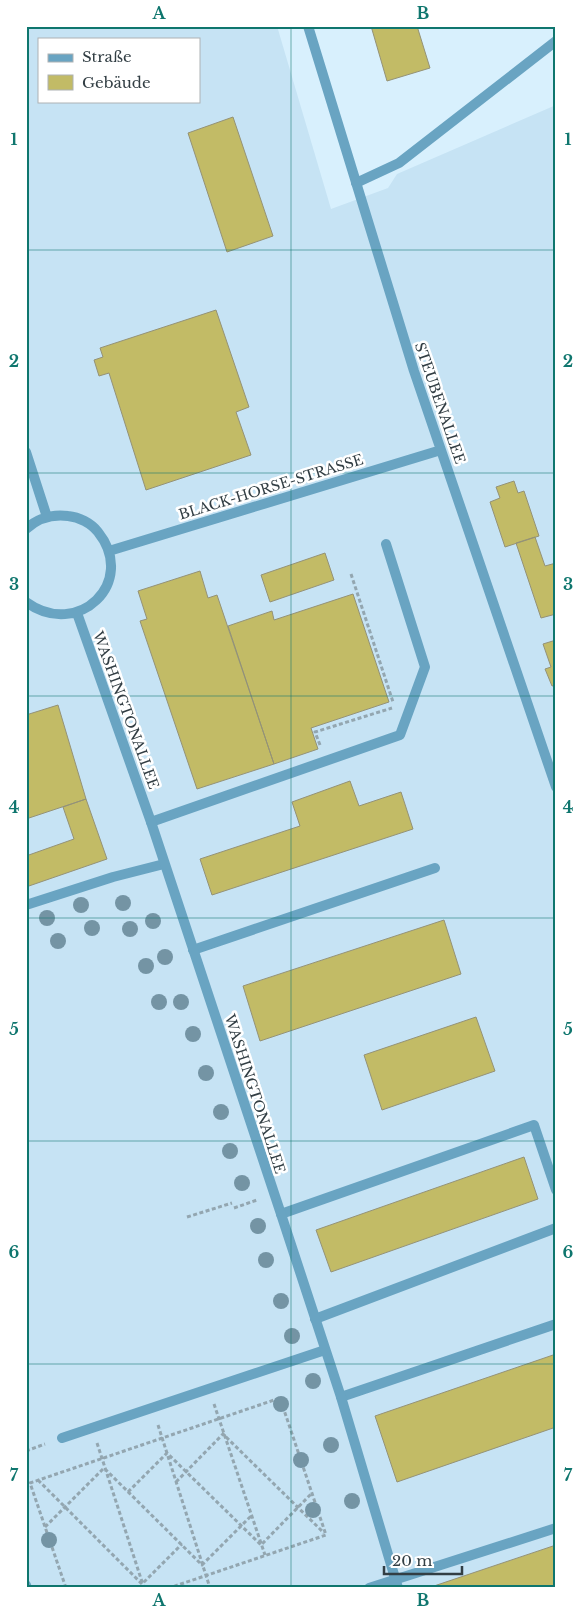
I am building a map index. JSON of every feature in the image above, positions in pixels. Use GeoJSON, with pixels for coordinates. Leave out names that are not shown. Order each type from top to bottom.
{"type":"FeatureCollection","features":[{"type":"Feature","properties":{"kind":"street","name":"STEUBENALLEE"},"geometry":{"type":"LineString","coordinates":[[308,26],[414,372],[556,787]]}},
{"type":"Feature","properties":{"kind":"street"},"geometry":{"type":"LineString","coordinates":[[356,183],[399,163],[556,41]]}},
{"type":"Feature","properties":{"kind":"street","name":"BLACK-HORSE-STRASSE"},"geometry":{"type":"LineString","coordinates":[[109,551],[442,450]]}},
{"type":"Feature","properties":{"kind":"street"},"geometry":{"type":"LineString","coordinates":[[26,452],[47,517]]}},
{"type":"Feature","properties":{"kind":"street"},"geometry":{"type":"LineString","coordinates":[[26,529],[33,523],[47,517],[73,516],[85,521],[95,529],[109,551],[111,566],[108,581],[102,595],[90,606],[77,613],[63,616],[50,614],[36,609],[26,602]]}},
{"type":"Feature","properties":{"kind":"street"},"geometry":{"type":"LineString","coordinates":[[151,822],[400,735],[425,667],[386,544]]}},
{"type":"Feature","properties":{"kind":"street","name":"WASHINGTONALLEE"},"geometry":{"type":"LineString","coordinates":[[77,613],[151,822],[281,1214],[341,1397],[397,1583]]}},
{"type":"Feature","properties":{"kind":"street"},"geometry":{"type":"LineString","coordinates":[[26,905],[113,877],[164,864]]}},
{"type":"Feature","properties":{"kind":"street"},"geometry":{"type":"LineString","coordinates":[[193,950],[435,868]]}},
{"type":"Feature","properties":{"kind":"street"},"geometry":{"type":"LineString","coordinates":[[281,1214],[534,1125],[556,1190]]}},
{"type":"Feature","properties":{"kind":"street"},"geometry":{"type":"LineString","coordinates":[[315,1319],[556,1228]]}},
{"type":"Feature","properties":{"kind":"street"},"geometry":{"type":"LineString","coordinates":[[341,1397],[556,1324]]}},
{"type":"Feature","properties":{"kind":"street"},"geometry":{"type":"LineString","coordinates":[[62,1438],[325,1350]]}},
{"type":"Feature","properties":{"kind":"street"},"geometry":{"type":"LineString","coordinates":[[369,1588],[397,1583],[556,1528]]}},
{"type":"Feature","properties":{"kind":"path"},"geometry":{"type":"LineString","coordinates":[[322,752],[315,732],[395,707],[352,574]]}},
{"type":"Feature","properties":{"kind":"path"},"geometry":{"type":"LineString","coordinates":[[234,1208],[266,1198]]}},
{"type":"Feature","properties":{"kind":"path"},"geometry":{"type":"LineString","coordinates":[[187,1217],[232,1203]]}},
{"type":"Feature","properties":{"kind":"path"},"geometry":{"type":"LineString","coordinates":[[209,1389],[264,1556]]}},
{"type":"Feature","properties":{"kind":"path"},"geometry":{"type":"LineString","coordinates":[[66,1588],[30,1483],[280,1398],[326,1535]]}},
{"type":"Feature","properties":{"kind":"path"},"geometry":{"type":"LineString","coordinates":[[152,1408],[210,1588]]}},
{"type":"Feature","properties":{"kind":"path"},"geometry":{"type":"LineString","coordinates":[[92,1428],[143,1586]]}},
{"type":"Feature","properties":{"kind":"path"},"geometry":{"type":"LineString","coordinates":[[176,1482],[223,1434]]}},
{"type":"Feature","properties":{"kind":"path"},"geometry":{"type":"LineString","coordinates":[[223,1434],[326,1535]]}},
{"type":"Feature","properties":{"kind":"path"},"geometry":{"type":"LineString","coordinates":[[167,1452],[261,1545]]}},
{"type":"Feature","properties":{"kind":"path"},"geometry":{"type":"LineString","coordinates":[[128,1492],[167,1452]]}},
{"type":"Feature","properties":{"kind":"path"},"geometry":{"type":"LineString","coordinates":[[104,1468],[202,1565]]}},
{"type":"Feature","properties":{"kind":"path"},"geometry":{"type":"LineString","coordinates":[[45,1527],[104,1468]]}},
{"type":"Feature","properties":{"kind":"path"},"geometry":{"type":"LineString","coordinates":[[38,1480],[143,1586]]}},
{"type":"Feature","properties":{"kind":"path"},"geometry":{"type":"LineString","coordinates":[[261,1545],[312,1493]]}},
{"type":"Feature","properties":{"kind":"path"},"geometry":{"type":"LineString","coordinates":[[202,1565],[251,1516]]}},
{"type":"Feature","properties":{"kind":"path"},"geometry":{"type":"LineString","coordinates":[[169,1588],[326,1535]]}},
{"type":"Feature","properties":{"kind":"path"},"geometry":{"type":"LineString","coordinates":[[143,1586],[182,1544]]}},
{"type":"Feature","properties":{"kind":"shaded area"},"geometry":{"type":"Polygon","coordinates":[[[26,26],[277,26],[331,209],[388,188],[397,174],[556,105],[556,1588],[26,1588],[26,26]]]}},
{"type":"Feature","properties":{"kind":"building"},"geometry":{"type":"Polygon","coordinates":[[[371,26],[417,26],[430,68],[387,81],[371,26]]]}},
{"type":"Feature","properties":{"kind":"building"},"geometry":{"type":"Polygon","coordinates":[[[233,117],[273,236],[227,252],[188,133],[233,117]]]}},
{"type":"Feature","properties":{"kind":"building"},"geometry":{"type":"Polygon","coordinates":[[[216,310],[249,407],[236,412],[251,455],[146,490],[109,373],[99,376],[94,360],[103,357],[100,348],[216,310]]]}},
{"type":"Feature","properties":{"kind":"building"},"geometry":{"type":"Polygon","coordinates":[[[514,481],[518,493],[524,491],[539,536],[505,547],[490,502],[500,498],[496,487],[514,481]]]}},
{"type":"Feature","properties":{"kind":"building"},"geometry":{"type":"Polygon","coordinates":[[[535,537],[545,566],[556,563],[556,614],[541,618],[516,543],[535,537]]]}},
{"type":"Feature","properties":{"kind":"building"},"geometry":{"type":"Polygon","coordinates":[[[325,553],[334,580],[270,602],[261,575],[325,553]]]}},
{"type":"Feature","properties":{"kind":"building"},"geometry":{"type":"Polygon","coordinates":[[[200,571],[208,598],[217,595],[274,764],[197,789],[140,621],[147,619],[138,591],[200,571]]]}},
{"type":"Feature","properties":{"kind":"building"},"geometry":{"type":"Polygon","coordinates":[[[353,594],[389,702],[311,728],[318,749],[274,764],[228,626],[272,611],[274,620],[353,594]]]}},
{"type":"Feature","properties":{"kind":"building"},"geometry":{"type":"Polygon","coordinates":[[[556,640],[556,685],[552,686],[545,669],[551,667],[543,644],[556,640]]]}},
{"type":"Feature","properties":{"kind":"building"},"geometry":{"type":"Polygon","coordinates":[[[58,705],[86,799],[26,819],[26,715],[58,705]]]}},
{"type":"Feature","properties":{"kind":"building"},"geometry":{"type":"Polygon","coordinates":[[[350,781],[359,806],[401,792],[413,829],[212,895],[200,859],[300,826],[292,802],[350,781]]]}},
{"type":"Feature","properties":{"kind":"building"},"geometry":{"type":"Polygon","coordinates":[[[86,799],[107,859],[26,887],[26,856],[74,839],[63,807],[86,799]]]}},
{"type":"Feature","properties":{"kind":"building"},"geometry":{"type":"Polygon","coordinates":[[[444,920],[461,974],[260,1041],[243,986],[444,920]]]}},
{"type":"Feature","properties":{"kind":"building"},"geometry":{"type":"Polygon","coordinates":[[[476,1017],[495,1071],[382,1110],[364,1055],[476,1017]]]}},
{"type":"Feature","properties":{"kind":"building"},"geometry":{"type":"Polygon","coordinates":[[[524,1157],[538,1199],[331,1272],[316,1230],[524,1157]]]}},
{"type":"Feature","properties":{"kind":"building"},"geometry":{"type":"Polygon","coordinates":[[[556,1354],[556,1427],[397,1482],[375,1416],[556,1354]]]}},
{"type":"Feature","properties":{"kind":"building"},"geometry":{"type":"Polygon","coordinates":[[[556,1545],[556,1588],[431,1588],[431,1587],[556,1545]]]}}]}
